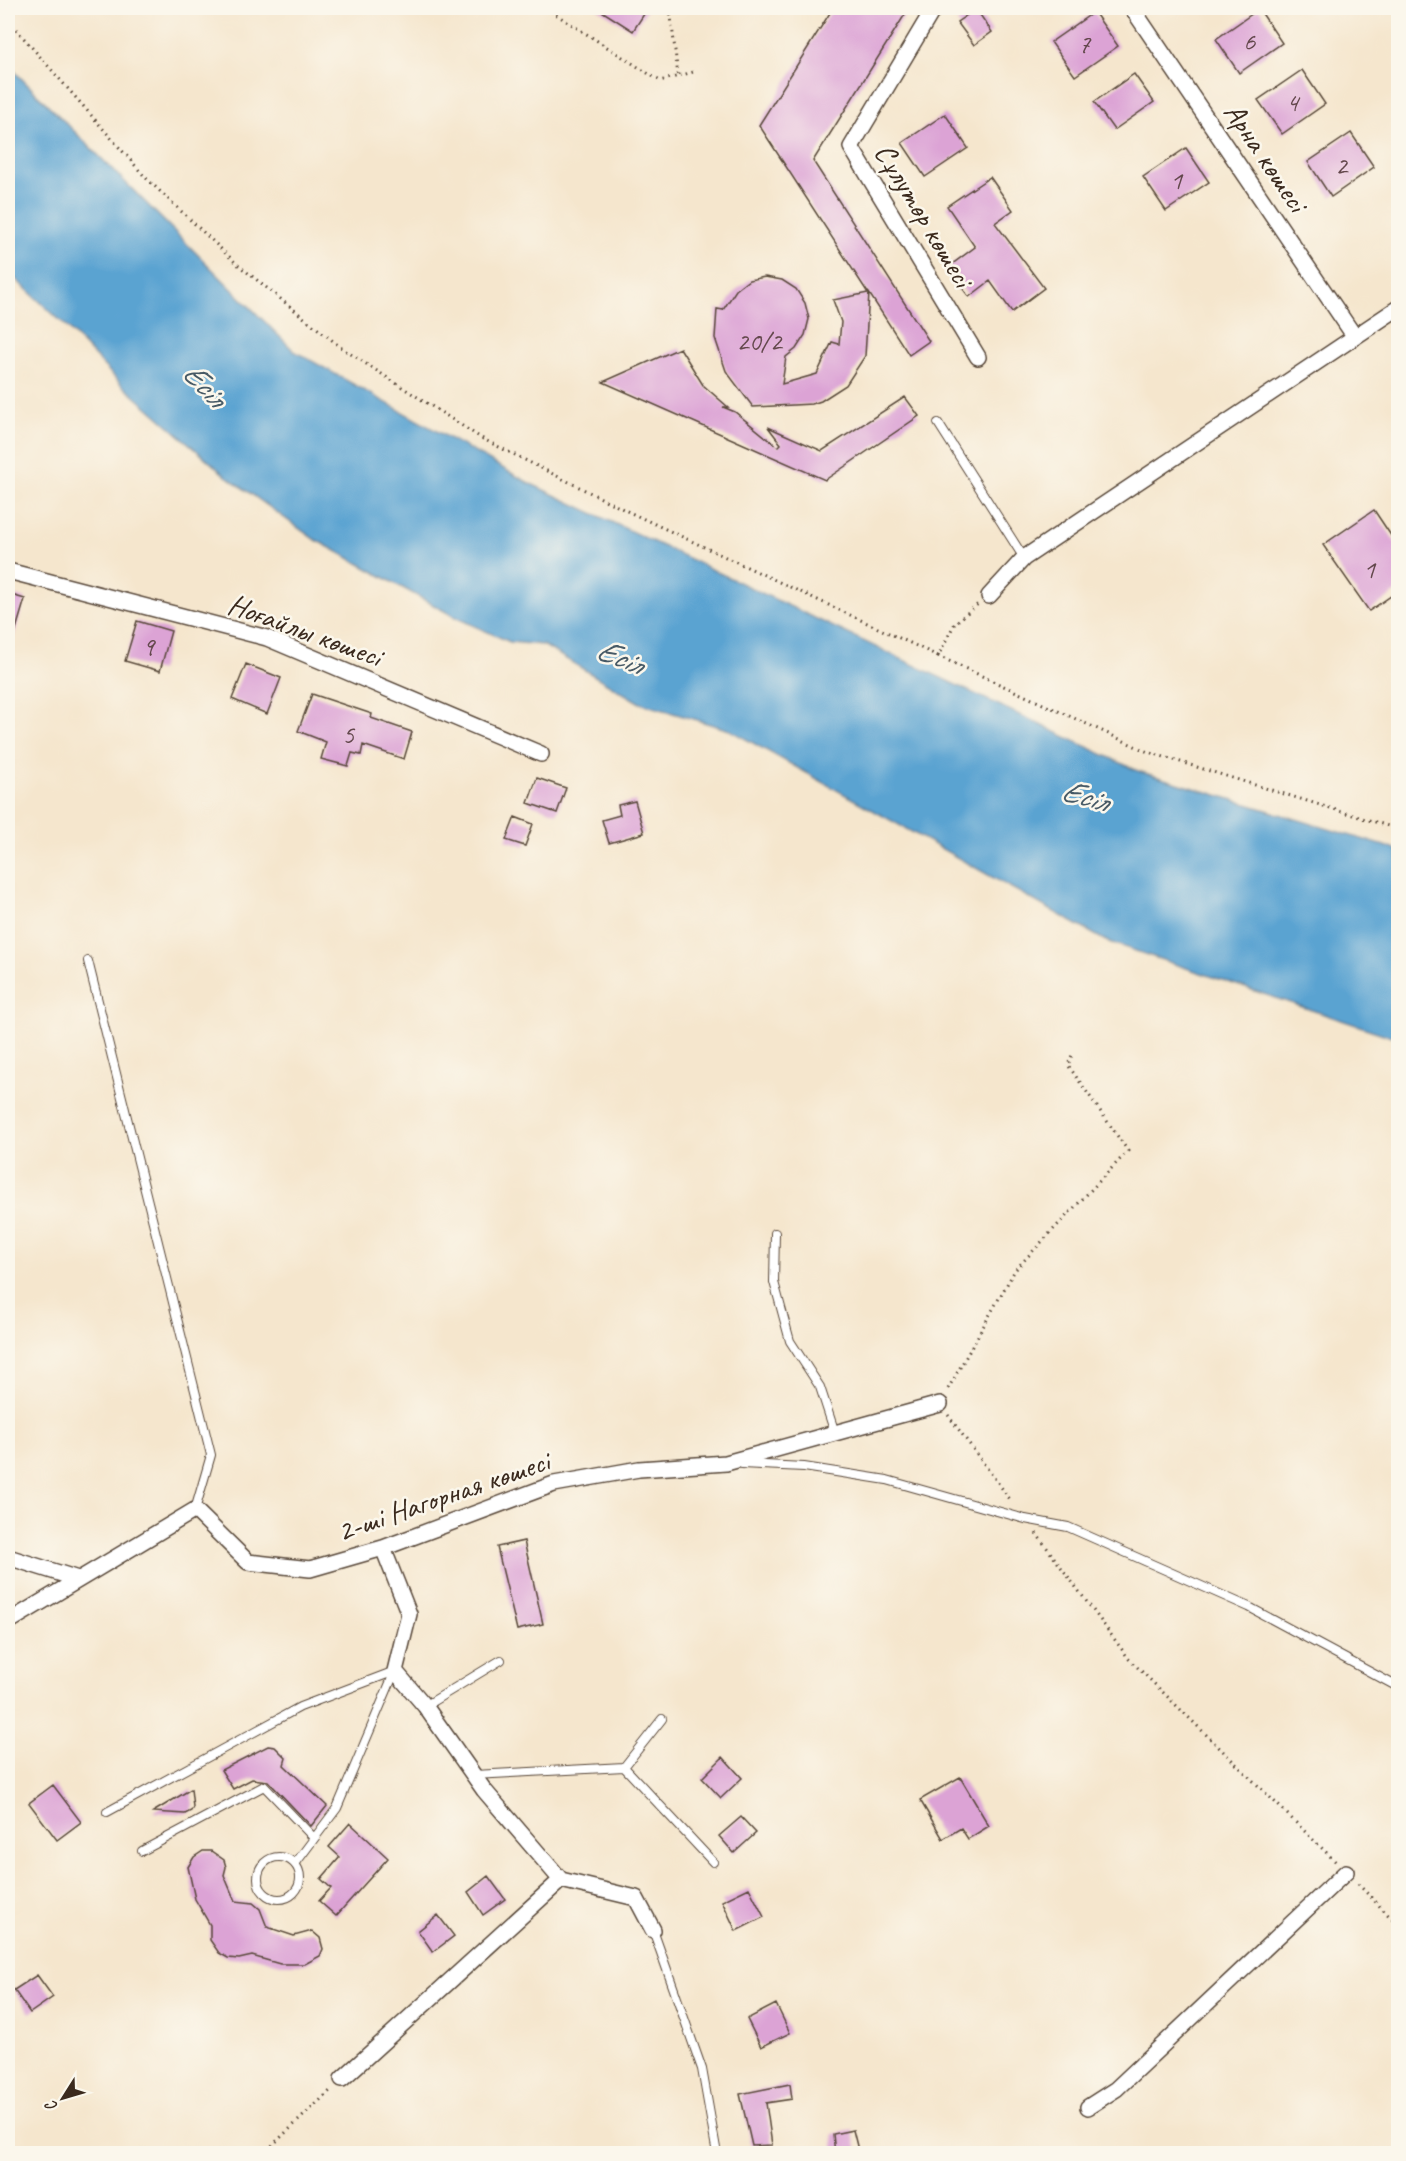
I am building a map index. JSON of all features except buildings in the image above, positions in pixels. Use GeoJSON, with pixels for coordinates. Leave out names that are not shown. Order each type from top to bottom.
{"type":"FeatureCollection","features":[{"type":"Feature","properties":{"kind":"street","name":"Сұлутөр көшесі"},"geometry":{"type":"LineString","coordinates":[[934,8],[851,147],[978,357]]}},
{"type":"Feature","properties":{"kind":"street","name":"Арна көшесі"},"geometry":{"type":"LineString","coordinates":[[1132,8],[1355,338]]}},
{"type":"Feature","properties":{"kind":"street"},"geometry":{"type":"LineString","coordinates":[[989,596],[1024,558],[1398,308]]}},
{"type":"Feature","properties":{"kind":"street","name":"Ноғайлы көшесі"},"geometry":{"type":"LineString","coordinates":[[8,571],[267,638],[541,754]]}},
{"type":"Feature","properties":{"kind":"street","name":"2-ші Нагорная көшесі"},"geometry":{"type":"LineString","coordinates":[[195,1510],[248,1562],[310,1569],[383,1548],[554,1484],[639,1469],[726,1463],[940,1404]]}},
{"type":"Feature","properties":{"kind":"street"},"geometry":{"type":"LineString","coordinates":[[8,1623],[195,1510]]}},
{"type":"Feature","properties":{"kind":"street"},"geometry":{"type":"LineString","coordinates":[[383,1548],[409,1614],[395,1671],[425,1706],[474,1775],[561,1880],[636,1898],[653,1930]]}},
{"type":"Feature","properties":{"kind":"street"},"geometry":{"type":"LineString","coordinates":[[8,1557],[78,1579]]}},
{"type":"Feature","properties":{"kind":"street"},"geometry":{"type":"LineString","coordinates":[[1088,2107],[1116,2089],[1346,1872]]}},
{"type":"Feature","properties":{"kind":"street"},"geometry":{"type":"LineString","coordinates":[[342,2079],[561,1880]]}},
{"type":"Feature","properties":{"kind":"lane"},"geometry":{"type":"LineString","coordinates":[[938,423],[1024,558]]}},
{"type":"Feature","properties":{"kind":"lane"},"geometry":{"type":"LineString","coordinates":[[88,962],[211,1455],[195,1510]]}},
{"type":"Feature","properties":{"kind":"lane"},"geometry":{"type":"LineString","coordinates":[[775,1233],[774,1282],[790,1341],[820,1387],[835,1433]]}},
{"type":"Feature","properties":{"kind":"lane"},"geometry":{"type":"LineString","coordinates":[[726,1463],[804,1467],[887,1480],[1025,1519],[1068,1527],[1249,1607],[1398,1687]]}},
{"type":"Feature","properties":{"kind":"lane"},"geometry":{"type":"LineString","coordinates":[[425,1706],[501,1660]]}},
{"type":"Feature","properties":{"kind":"lane"},"geometry":{"type":"LineString","coordinates":[[107,1812],[300,1707],[395,1671]]}},
{"type":"Feature","properties":{"kind":"lane"},"geometry":{"type":"LineString","coordinates":[[295,1864],[337,1808],[395,1671]]}},
{"type":"Feature","properties":{"kind":"lane"},"geometry":{"type":"LineString","coordinates":[[474,1775],[624,1767],[662,1719]]}},
{"type":"Feature","properties":{"kind":"lane"},"geometry":{"type":"LineString","coordinates":[[624,1767],[712,1862]]}},
{"type":"Feature","properties":{"kind":"lane"},"geometry":{"type":"LineString","coordinates":[[142,1851],[264,1786],[314,1838]]}},
{"type":"Feature","properties":{"kind":"lane"},"geometry":{"type":"LineString","coordinates":[[276,1857],[289,1859],[295,1864],[300,1883],[292,1894],[279,1899],[266,1894],[258,1876],[264,1863],[276,1857]]}},
{"type":"Feature","properties":{"kind":"lane"},"geometry":{"type":"LineString","coordinates":[[653,1930],[702,2068],[717,2154]]}},
{"type":"Feature","properties":{"kind":"path"},"geometry":{"type":"LineString","coordinates":[[546,8],[660,81],[697,71]]}},
{"type":"Feature","properties":{"kind":"path"},"geometry":{"type":"LineString","coordinates":[[670,8],[678,76]]}},
{"type":"Feature","properties":{"kind":"path"},"geometry":{"type":"LineString","coordinates":[[8,20],[146,178],[237,264],[343,349],[481,438],[629,512],[1148,752],[1398,829]]}},
{"type":"Feature","properties":{"kind":"path"},"geometry":{"type":"LineString","coordinates":[[938,656],[955,623],[989,596]]}},
{"type":"Feature","properties":{"kind":"path"},"geometry":{"type":"LineString","coordinates":[[1072,1055],[1068,1065],[1128,1152],[1015,1270],[940,1404],[1129,1659],[1398,1925]]}},
{"type":"Feature","properties":{"kind":"path"},"geometry":{"type":"LineString","coordinates":[[263,2154],[342,2079]]}},
{"type":"Feature","properties":{"kind":"water","name":"Есіл"},"geometry":{"type":"Polygon","coordinates":[[[8,65],[294,351],[529,483],[1138,771],[1398,850],[1398,1039],[1106,941],[730,730],[640,703],[543,645],[510,642],[457,618],[314,539],[226,476],[122,385],[66,326],[8,272],[8,65]]]}}]}
